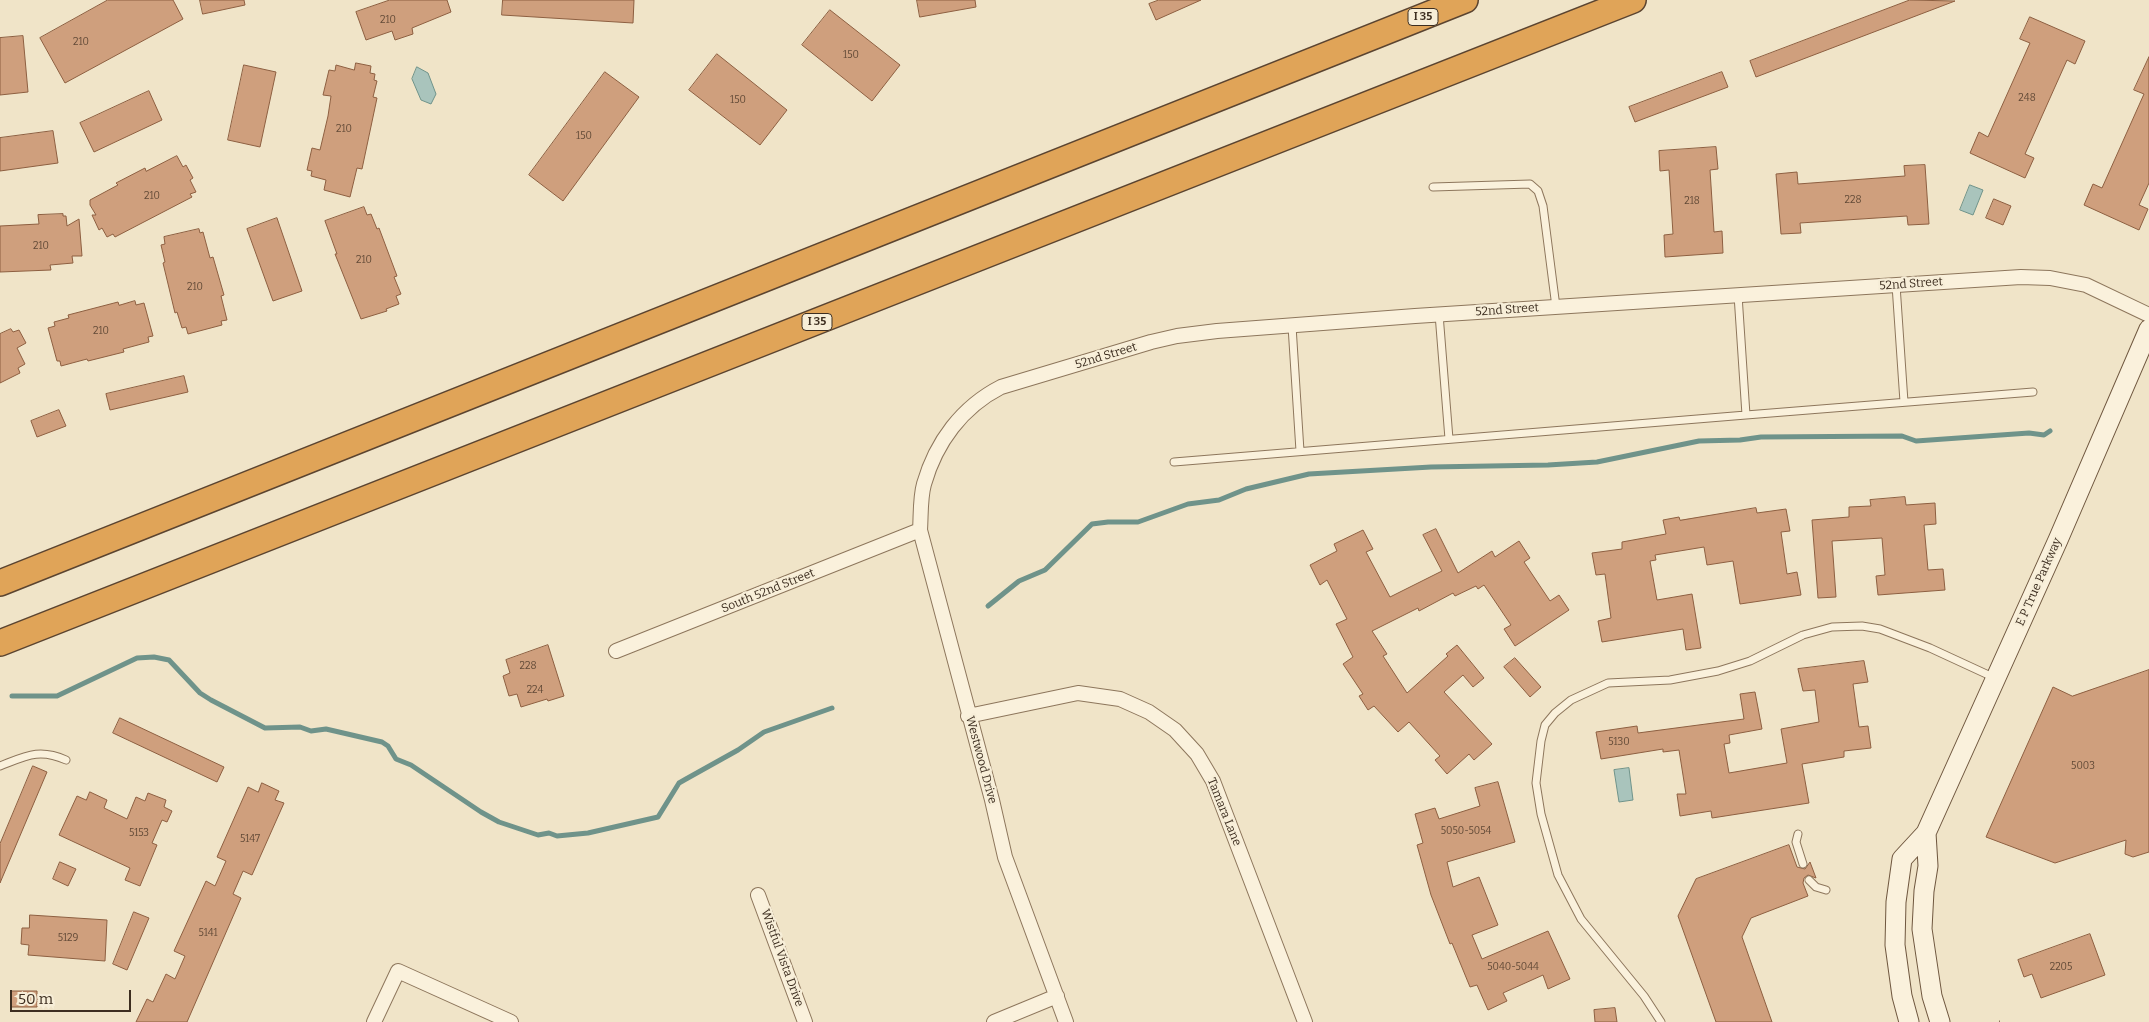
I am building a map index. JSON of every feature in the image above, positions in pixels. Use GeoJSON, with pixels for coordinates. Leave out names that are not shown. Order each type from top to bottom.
{"type":"FeatureCollection","features":[{"type":"Feature","properties":{"kind":"highway","name":"I 35"},"geometry":{"type":"LineString","coordinates":[[0,583],[1465,0]]}},
{"type":"Feature","properties":{"kind":"highway","name":"I 35"},"geometry":{"type":"LineString","coordinates":[[0,643],[1633,0]]}},
{"type":"Feature","properties":{"kind":"main road","name":"E P True Parkway"},"geometry":{"type":"LineString","coordinates":[[1908,1022],[1902,996],[1895,945],[1896,902],[1902,859],[1926,833],[2149,330]]}},
{"type":"Feature","properties":{"kind":"main road","name":"E P True Parkway"},"geometry":{"type":"LineString","coordinates":[[1926,833],[1928,866],[1924,891],[1922,930],[1932,996],[1940,1022]]}},
{"type":"Feature","properties":{"kind":"street","name":"52nd Street"},"geometry":{"type":"LineString","coordinates":[[923,492],[923,486],[936,450],[951,428],[967,410],[985,396],[1001,387],[1177,336],[1439,314],[2021,277],[2050,278],[2086,285],[2149,315]]}},
{"type":"Feature","properties":{"kind":"street","name":"Westwood Drive"},"geometry":{"type":"LineString","coordinates":[[923,492],[920,530],[968,716],[992,800],[1005,857],[1066,1022]]}},
{"type":"Feature","properties":{"kind":"street","name":"South 52nd Street"},"geometry":{"type":"LineString","coordinates":[[616,651],[920,530]]}},
{"type":"Feature","properties":{"kind":"street","name":"Tamara Lane"},"geometry":{"type":"LineString","coordinates":[[968,716],[1078,693],[1120,699],[1149,712],[1175,730],[1196,754],[1213,781],[1305,1022]]}},
{"type":"Feature","properties":{"kind":"street","name":"Wistful Vista Drive"},"geometry":{"type":"LineString","coordinates":[[758,895],[805,1022]]}},
{"type":"Feature","properties":{"kind":"street"},"geometry":{"type":"LineString","coordinates":[[374,1022],[398,971],[511,1022]]}},
{"type":"Feature","properties":{"kind":"street"},"geometry":{"type":"LineString","coordinates":[[994,1022],[1057,996]]}},
{"type":"Feature","properties":{"kind":"lane"},"geometry":{"type":"LineString","coordinates":[[1433,187],[1530,184],[1538,190],[1543,206],[1556,307]]}},
{"type":"Feature","properties":{"kind":"lane"},"geometry":{"type":"LineString","coordinates":[[1896,285],[1904,402]]}},
{"type":"Feature","properties":{"kind":"lane"},"geometry":{"type":"LineString","coordinates":[[1738,295],[1746,415]]}},
{"type":"Feature","properties":{"kind":"lane"},"geometry":{"type":"LineString","coordinates":[[1439,314],[1449,439]]}},
{"type":"Feature","properties":{"kind":"lane"},"geometry":{"type":"LineString","coordinates":[[1292,326],[1300,451]]}},
{"type":"Feature","properties":{"kind":"lane"},"geometry":{"type":"LineString","coordinates":[[1174,462],[2033,392]]}},
{"type":"Feature","properties":{"kind":"lane"},"geometry":{"type":"LineString","coordinates":[[1661,1022],[1644,996],[1581,919],[1558,875],[1541,814],[1536,783],[1540,741],[1545,725],[1555,714],[1571,700],[1608,683],[1670,680],[1718,671],[1750,661],[1804,635],[1840,627],[1862,626],[1880,629],[1930,648],[1995,678]]}},
{"type":"Feature","properties":{"kind":"lane"},"geometry":{"type":"LineString","coordinates":[[0,766],[29,754],[54,754],[66,760]]}},
{"type":"Feature","properties":{"kind":"lane"},"geometry":{"type":"LineString","coordinates":[[1798,834],[1796,842],[1803,864]]}},
{"type":"Feature","properties":{"kind":"lane"},"geometry":{"type":"LineString","coordinates":[[1809,880],[1816,887],[1826,890]]}},
{"type":"Feature","properties":{"kind":"water"},"geometry":{"type":"Polygon","coordinates":[[[417,67],[428,73],[436,94],[431,104],[421,100],[412,79],[417,67]]]}},
{"type":"Feature","properties":{"kind":"water"},"geometry":{"type":"Polygon","coordinates":[[[1970,185],[1983,190],[1973,215],[1960,210],[1970,185]]]}},
{"type":"Feature","properties":{"kind":"water"},"geometry":{"type":"Polygon","coordinates":[[[1629,768],[1633,800],[1619,802],[1614,770],[1629,768]]]}},
{"type":"Feature","properties":{"kind":"building"},"geometry":{"type":"Polygon","coordinates":[[[108,0],[173,0],[183,19],[65,83],[40,38],[108,0]]]}},
{"type":"Feature","properties":{"kind":"building"},"geometry":{"type":"Polygon","coordinates":[[[200,0],[244,0],[245,5],[203,14],[200,0]]]}},
{"type":"Feature","properties":{"kind":"building"},"geometry":{"type":"Polygon","coordinates":[[[390,0],[447,0],[451,12],[412,28],[413,34],[395,40],[392,31],[366,40],[356,12],[390,0]]]}},
{"type":"Feature","properties":{"kind":"building"},"geometry":{"type":"Polygon","coordinates":[[[503,0],[634,0],[633,23],[502,15],[503,0]]]}},
{"type":"Feature","properties":{"kind":"building"},"geometry":{"type":"Polygon","coordinates":[[[917,0],[975,0],[976,7],[920,17],[917,0]]]}},
{"type":"Feature","properties":{"kind":"building"},"geometry":{"type":"Polygon","coordinates":[[[1159,0],[1201,0],[1156,20],[1149,4],[1159,0]]]}},
{"type":"Feature","properties":{"kind":"building"},"geometry":{"type":"Polygon","coordinates":[[[1910,0],[1955,1],[1756,77],[1750,61],[1910,0]]]}},
{"type":"Feature","properties":{"kind":"building"},"geometry":{"type":"Polygon","coordinates":[[[830,10],[900,65],[872,101],[802,45],[830,10]]]}},
{"type":"Feature","properties":{"kind":"building"},"geometry":{"type":"Polygon","coordinates":[[[2030,17],[2085,41],[2075,64],[2067,60],[2025,154],[2034,158],[2025,178],[1970,153],[1979,132],[1988,137],[2030,43],[2020,39],[2030,17]]]}},
{"type":"Feature","properties":{"kind":"building"},"geometry":{"type":"Polygon","coordinates":[[[23,36],[28,92],[0,95],[0,38],[23,36]]]}},
{"type":"Feature","properties":{"kind":"building"},"geometry":{"type":"Polygon","coordinates":[[[717,54],[787,110],[760,145],[689,90],[717,54]]]}},
{"type":"Feature","properties":{"kind":"building"},"geometry":{"type":"Polygon","coordinates":[[[2149,57],[2149,183],[2139,205],[2148,209],[2139,230],[2084,205],[2093,184],[2102,188],[2144,94],[2134,90],[2149,57]]]}},
{"type":"Feature","properties":{"kind":"building"},"geometry":{"type":"Polygon","coordinates":[[[356,63],[371,66],[370,73],[375,74],[374,80],[377,81],[373,97],[377,98],[362,169],[357,168],[350,197],[324,190],[326,180],[311,176],[312,171],[307,170],[312,148],[320,150],[328,116],[331,96],[323,95],[329,70],[335,71],[336,65],[354,70],[356,63]]]}},
{"type":"Feature","properties":{"kind":"building"},"geometry":{"type":"Polygon","coordinates":[[[244,65],[276,72],[260,147],[228,140],[244,65]]]}},
{"type":"Feature","properties":{"kind":"building"},"geometry":{"type":"Polygon","coordinates":[[[605,72],[639,97],[563,201],[529,175],[605,72]]]}},
{"type":"Feature","properties":{"kind":"building"},"geometry":{"type":"Polygon","coordinates":[[[1722,72],[1728,87],[1635,122],[1629,107],[1722,72]]]}},
{"type":"Feature","properties":{"kind":"building"},"geometry":{"type":"Polygon","coordinates":[[[149,91],[162,120],[94,152],[80,123],[149,91]]]}},
{"type":"Feature","properties":{"kind":"building"},"geometry":{"type":"Polygon","coordinates":[[[53,131],[58,163],[0,171],[0,138],[53,131]]]}},
{"type":"Feature","properties":{"kind":"building"},"geometry":{"type":"Polygon","coordinates":[[[1716,147],[1718,169],[1710,170],[1714,232],[1722,231],[1723,253],[1665,257],[1664,235],[1673,234],[1669,170],[1660,171],[1659,151],[1716,147]]]}},
{"type":"Feature","properties":{"kind":"building"},"geometry":{"type":"Polygon","coordinates":[[[177,156],[183,167],[186,165],[193,178],[190,180],[196,192],[190,194],[192,197],[115,237],[113,234],[107,237],[102,228],[99,230],[92,215],[96,215],[90,205],[90,200],[118,185],[116,183],[145,168],[146,171],[177,156]]]}},
{"type":"Feature","properties":{"kind":"building"},"geometry":{"type":"Polygon","coordinates":[[[1925,165],[1929,224],[1908,225],[1907,216],[1800,223],[1801,233],[1781,234],[1776,174],[1797,172],[1798,184],[1905,176],[1904,166],[1925,165]]]}},
{"type":"Feature","properties":{"kind":"building"},"geometry":{"type":"Polygon","coordinates":[[[1994,199],[2011,206],[2003,225],[1986,218],[1994,199]]]}},
{"type":"Feature","properties":{"kind":"building"},"geometry":{"type":"Polygon","coordinates":[[[364,207],[367,215],[371,214],[377,229],[379,228],[397,276],[394,277],[401,294],[396,296],[399,304],[386,309],[387,311],[361,319],[335,254],[337,254],[325,221],[364,207]]]}},
{"type":"Feature","properties":{"kind":"building"},"geometry":{"type":"Polygon","coordinates":[[[63,214],[63,216],[66,216],[67,226],[79,219],[82,256],[72,256],[73,263],[50,265],[51,270],[0,272],[0,226],[39,224],[38,215],[63,214]]]}},
{"type":"Feature","properties":{"kind":"building"},"geometry":{"type":"Polygon","coordinates":[[[277,218],[302,291],[273,301],[247,229],[277,218]]]}},
{"type":"Feature","properties":{"kind":"building"},"geometry":{"type":"Polygon","coordinates":[[[199,229],[200,233],[203,232],[210,258],[213,257],[224,295],[221,296],[227,320],[221,321],[222,325],[188,334],[186,327],[182,328],[177,312],[175,313],[163,263],[165,262],[161,245],[165,244],[164,237],[199,229]]]}},
{"type":"Feature","properties":{"kind":"building"},"geometry":{"type":"Polygon","coordinates":[[[135,301],[136,305],[144,303],[153,336],[148,337],[149,342],[123,349],[124,352],[61,366],[60,361],[57,361],[48,328],[55,326],[54,322],[69,318],[68,315],[118,302],[119,305],[135,301]]]}},
{"type":"Feature","properties":{"kind":"building"},"geometry":{"type":"Polygon","coordinates":[[[11,329],[13,332],[19,330],[26,343],[17,348],[25,364],[18,368],[20,373],[0,383],[0,334],[11,329]]]}},
{"type":"Feature","properties":{"kind":"building"},"geometry":{"type":"Polygon","coordinates":[[[184,376],[188,392],[110,410],[106,394],[184,376]]]}},
{"type":"Feature","properties":{"kind":"building"},"geometry":{"type":"Polygon","coordinates":[[[59,410],[66,426],[37,437],[31,421],[59,410]]]}},
{"type":"Feature","properties":{"kind":"building"},"geometry":{"type":"Polygon","coordinates":[[[1905,497],[1906,505],[1935,503],[1936,524],[1924,525],[1928,570],[1943,569],[1945,590],[1878,595],[1876,576],[1885,575],[1882,538],[1832,541],[1836,597],[1818,598],[1812,520],[1849,517],[1849,507],[1871,506],[1870,500],[1905,497]]]}},
{"type":"Feature","properties":{"kind":"building"},"geometry":{"type":"Polygon","coordinates":[[[1756,508],[1757,513],[1786,509],[1790,531],[1781,532],[1787,574],[1797,572],[1801,595],[1740,604],[1733,561],[1707,565],[1704,547],[1655,555],[1656,560],[1650,561],[1657,600],[1692,594],[1701,648],[1686,650],[1683,629],[1602,642],[1598,621],[1611,618],[1605,574],[1596,575],[1592,553],[1622,549],[1622,542],[1666,534],[1663,520],[1679,517],[1680,520],[1756,508]]]}},
{"type":"Feature","properties":{"kind":"building"},"geometry":{"type":"Polygon","coordinates":[[[1436,529],[1458,573],[1492,551],[1495,557],[1519,541],[1530,558],[1524,562],[1550,601],[1559,595],[1569,610],[1515,646],[1504,629],[1511,625],[1484,585],[1478,589],[1476,586],[1455,596],[1453,593],[1419,611],[1418,608],[1372,631],[1387,654],[1383,656],[1407,693],[1448,656],[1446,654],[1457,645],[1484,678],[1473,687],[1463,675],[1444,692],[1492,744],[1474,760],[1469,754],[1447,774],[1435,760],[1440,756],[1409,722],[1398,732],[1374,706],[1368,710],[1359,696],[1363,694],[1343,664],[1353,657],[1336,624],[1347,619],[1327,580],[1320,585],[1310,565],[1337,551],[1334,544],[1363,530],[1373,549],[1366,552],[1390,597],[1442,571],[1423,535],[1436,529]]]}},
{"type":"Feature","properties":{"kind":"building"},"geometry":{"type":"Polygon","coordinates":[[[548,645],[564,696],[521,707],[517,694],[509,696],[503,676],[510,673],[506,660],[548,645]]]}},
{"type":"Feature","properties":{"kind":"building"},"geometry":{"type":"Polygon","coordinates":[[[1515,658],[1541,687],[1530,697],[1504,667],[1515,658]]]}},
{"type":"Feature","properties":{"kind":"building"},"geometry":{"type":"Polygon","coordinates":[[[1864,661],[1868,682],[1853,684],[1859,727],[1868,726],[1871,748],[1844,751],[1844,757],[1802,764],[1809,803],[1712,818],[1711,811],[1680,816],[1677,794],[1686,794],[1679,750],[1663,752],[1663,749],[1601,759],[1596,732],[1637,726],[1638,733],[1744,719],[1740,694],[1755,692],[1762,729],[1729,735],[1730,743],[1724,744],[1729,773],[1787,763],[1781,729],[1819,722],[1815,690],[1803,691],[1798,669],[1864,661]]]}},
{"type":"Feature","properties":{"kind":"building"},"geometry":{"type":"Polygon","coordinates":[[[2149,670],[2149,852],[2133,857],[2125,854],[2126,840],[2055,863],[1986,837],[2053,687],[2072,696],[2149,670]]]}},
{"type":"Feature","properties":{"kind":"building"},"geometry":{"type":"Polygon","coordinates":[[[120,718],[224,767],[217,782],[113,733],[120,718]]]}},
{"type":"Feature","properties":{"kind":"building"},"geometry":{"type":"Polygon","coordinates":[[[33,766],[47,772],[0,883],[0,844],[33,766]]]}},
{"type":"Feature","properties":{"kind":"building"},"geometry":{"type":"Polygon","coordinates":[[[1498,782],[1515,842],[1447,862],[1453,887],[1479,877],[1498,925],[1472,935],[1482,959],[1548,931],[1570,979],[1548,989],[1543,975],[1503,993],[1507,1001],[1488,1010],[1477,985],[1470,987],[1452,943],[1450,944],[1431,895],[1417,845],[1423,843],[1415,814],[1435,808],[1439,819],[1480,806],[1475,788],[1498,782]]]}},
{"type":"Feature","properties":{"kind":"building"},"geometry":{"type":"Polygon","coordinates":[[[262,783],[279,791],[275,800],[284,803],[252,875],[243,871],[233,894],[241,898],[187,1022],[136,1022],[147,999],[153,1002],[166,974],[175,979],[185,956],[174,951],[206,881],[215,886],[226,861],[217,857],[248,787],[258,792],[262,783]]]}},
{"type":"Feature","properties":{"kind":"building"},"geometry":{"type":"Polygon","coordinates":[[[90,792],[107,800],[104,808],[127,819],[136,797],[145,801],[148,793],[166,800],[164,807],[172,811],[167,822],[162,820],[152,843],[157,845],[140,886],[125,880],[130,868],[59,835],[77,796],[86,800],[90,792]]]}},
{"type":"Feature","properties":{"kind":"building"},"geometry":{"type":"Polygon","coordinates":[[[1789,845],[1797,867],[1805,869],[1810,862],[1816,878],[1808,875],[1804,878],[1803,883],[1808,896],[1751,918],[1742,937],[1772,1022],[1716,1022],[1678,916],[1696,879],[1789,845]]]}},
{"type":"Feature","properties":{"kind":"building"},"geometry":{"type":"Polygon","coordinates":[[[60,862],[76,869],[68,886],[53,879],[60,862]]]}},
{"type":"Feature","properties":{"kind":"building"},"geometry":{"type":"Polygon","coordinates":[[[134,912],[149,918],[127,970],[113,964],[134,912]]]}},
{"type":"Feature","properties":{"kind":"building"},"geometry":{"type":"Polygon","coordinates":[[[30,915],[107,920],[105,961],[28,955],[29,945],[21,944],[22,928],[29,928],[30,915]]]}},
{"type":"Feature","properties":{"kind":"building"},"geometry":{"type":"Polygon","coordinates":[[[2090,934],[2105,975],[2041,998],[2032,974],[2024,977],[2018,960],[2090,934]]]}},
{"type":"Feature","properties":{"kind":"building"},"geometry":{"type":"Polygon","coordinates":[[[11,991],[37,991],[37,1007],[11,1007],[11,991]]]}},
{"type":"Feature","properties":{"kind":"building"},"geometry":{"type":"Polygon","coordinates":[[[1615,1008],[1617,1022],[1595,1022],[1594,1010],[1615,1008]]]}},
{"type":"Feature","properties":{"kind":"waterway"},"geometry":{"type":"LineString","coordinates":[[988,606],[1019,581],[1045,570],[1092,524],[1138,522],[1188,504],[1219,500],[1246,489],[1309,474],[1431,467],[1548,465],[1597,462],[1699,441],[1740,440],[1761,437],[1902,436],[1916,441],[2029,433],[2044,435],[2050,431]]}},
{"type":"Feature","properties":{"kind":"waterway"},"geometry":{"type":"LineString","coordinates":[[12,696],[57,696],[137,658],[154,657],[169,660],[200,693],[265,728],[300,727],[311,731],[326,729],[382,742],[388,746],[396,759],[411,765],[499,822],[538,835],[549,833],[557,836],[588,833],[658,817],[679,783],[738,750],[764,732],[832,708]]}}]}
